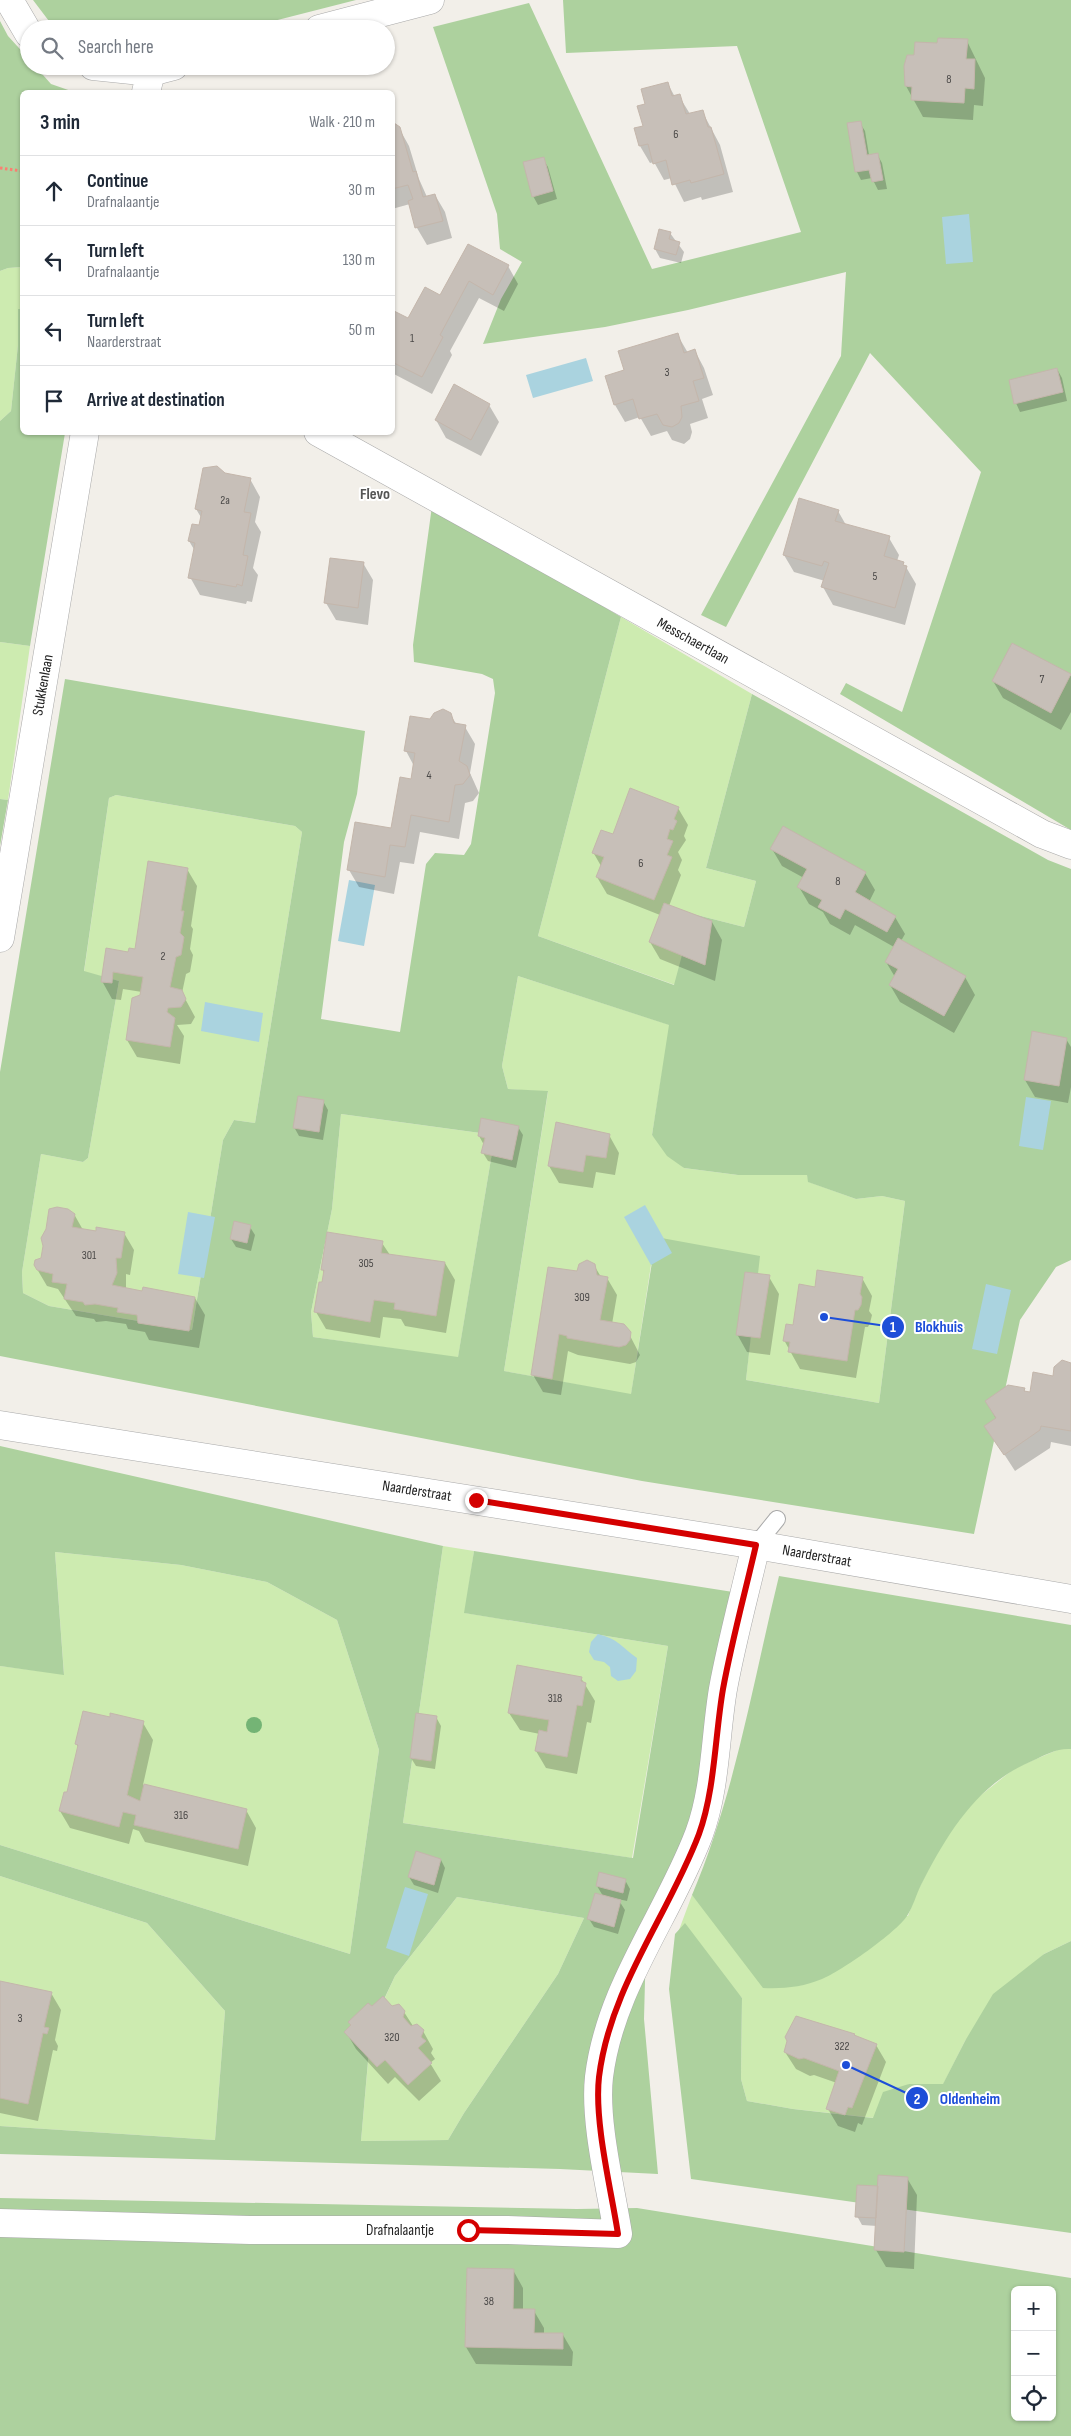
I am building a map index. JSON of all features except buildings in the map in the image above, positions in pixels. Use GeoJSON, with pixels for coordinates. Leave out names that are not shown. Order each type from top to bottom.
{"type":"FeatureCollection","features":[{"type":"Feature","properties":{"kind":"street"},"geometry":{"type":"LineString","coordinates":[[9,0],[21,20]]}},
{"type":"Feature","properties":{"kind":"street"},"geometry":{"type":"LineString","coordinates":[[353,20],[430,0]]}},
{"type":"Feature","properties":{"kind":"street","name":"Stukkenlaan"},"geometry":{"type":"LineString","coordinates":[[0,938],[84,435]]}},
{"type":"Feature","properties":{"kind":"street","name":"Messchaertlaan"},"geometry":{"type":"LineString","coordinates":[[323,435],[1042,834],[1071,845]]}},
{"type":"Feature","properties":{"kind":"street","name":"Naarderstraat"},"geometry":{"type":"LineString","coordinates":[[0,1425],[756,1545],[1071,1599]]}},
{"type":"Feature","properties":{"kind":"street","name":"Drafnalaantje"},"geometry":{"type":"LineString","coordinates":[[0,2223],[250,2230],[507,2230],[618,2234],[599,2115],[599,2079],[604,2046],[627,1980],[699,1833],[708,1797],[723,1689],[756,1545]]}},
{"type":"Feature","properties":{"kind":"lane","name":"Drafnalaantje"},"geometry":{"type":"LineString","coordinates":[[756,1545],[777,1519]]}},
{"type":"Feature","properties":{"kind":"path"},"geometry":{"type":"LineString","coordinates":[[0,168],[20,171]]}},
{"type":"Feature","properties":{"kind":"green space"},"geometry":{"type":"Polygon","coordinates":[[[33,0],[356,0],[277,20],[48,20],[33,0]]]}},
{"type":"Feature","properties":{"kind":"green space"},"geometry":{"type":"Polygon","coordinates":[[[563,0],[1071,0],[1071,830],[840,694],[846,683],[902,712],[981,472],[870,353],[726,627],[701,615],[841,356],[846,272],[688,310],[605,327],[483,344],[501,299],[522,262],[500,249],[497,214],[433,27],[529,3],[652,269],[801,232],[737,46],[566,53],[563,0]]]}},
{"type":"Feature","properties":{"kind":"green space"},"geometry":{"type":"Polygon","coordinates":[[[0,21],[8,36],[20,49],[20,75],[43,75],[51,84],[68,90],[20,90],[20,267],[0,271],[0,21]]]}},
{"type":"Feature","properties":{"kind":"green space"},"geometry":{"type":"Polygon","coordinates":[[[20,267],[20,310],[18,310],[18,345],[11,411],[0,421],[0,271],[20,267]]]}},
{"type":"Feature","properties":{"kind":"green space"},"geometry":{"type":"Polygon","coordinates":[[[18,309],[20,309],[20,435],[65,435],[30,646],[0,642],[0,421],[11,411],[18,345],[18,309]]]}},
{"type":"Feature","properties":{"kind":"green space"},"geometry":{"type":"Polygon","coordinates":[[[432,506],[436,506],[621,617],[538,936],[674,985],[693,914],[744,927],[756,881],[706,868],[752,694],[1048,860],[1071,869],[1071,1260],[1056,1267],[1020,1320],[974,1534],[642,1481],[0,1356],[0,1072],[65,679],[365,731],[357,794],[344,842],[321,1019],[400,1032],[426,864],[435,853],[464,855],[471,844],[495,693],[493,679],[482,674],[414,662],[413,645],[432,506]],[[116,795],[109,798],[84,971],[119,981],[88,1158],[83,1162],[41,1154],[22,1272],[23,1293],[49,1306],[192,1330],[223,1140],[234,1120],[255,1123],[302,832],[295,826],[116,795]],[[518,976],[502,1066],[508,1089],[548,1091],[504,1371],[631,1394],[656,1237],[760,1256],[746,1380],[879,1403],[905,1201],[882,1196],[856,1199],[808,1182],[807,1175],[738,1175],[684,1168],[667,1156],[652,1135],[669,1025],[518,976]],[[341,1114],[332,1209],[311,1312],[313,1337],[458,1357],[495,1135],[341,1114]]]}},
{"type":"Feature","properties":{"kind":"green space"},"geometry":{"type":"Polygon","coordinates":[[[621,617],[752,694],[706,868],[756,881],[744,927],[693,914],[675,985],[538,936],[621,617]]]}},
{"type":"Feature","properties":{"kind":"green space"},"geometry":{"type":"Polygon","coordinates":[[[0,642],[30,646],[8,800],[0,799],[0,642]]]}},
{"type":"Feature","properties":{"kind":"green space"},"geometry":{"type":"Polygon","coordinates":[[[116,795],[295,826],[302,832],[255,1123],[234,1120],[223,1140],[192,1330],[49,1306],[23,1293],[22,1272],[41,1154],[83,1162],[88,1158],[119,981],[84,972],[109,798],[116,795]]]}},
{"type":"Feature","properties":{"kind":"green space"},"geometry":{"type":"Polygon","coordinates":[[[0,799],[8,800],[0,846],[0,799]]]}},
{"type":"Feature","properties":{"kind":"green space"},"geometry":{"type":"Polygon","coordinates":[[[518,976],[670,1025],[652,1135],[684,1168],[738,1175],[807,1175],[809,1182],[856,1199],[882,1196],[905,1201],[879,1403],[746,1380],[759,1256],[651,1265],[631,1395],[504,1371],[548,1092],[508,1089],[502,1066],[518,976]]]}},
{"type":"Feature","properties":{"kind":"green space"},"geometry":{"type":"Polygon","coordinates":[[[341,1114],[495,1135],[458,1358],[313,1337],[311,1312],[332,1209],[341,1114]]]}},
{"type":"Feature","properties":{"kind":"green space"},"geometry":{"type":"Polygon","coordinates":[[[0,1446],[443,1546],[403,1823],[633,1858],[668,1646],[464,1613],[474,1551],[733,1592],[691,1822],[646,1943],[644,2019],[658,2174],[560,2169],[0,2154],[0,2126],[215,2140],[225,2011],[147,1923],[0,1876],[0,1845],[350,1954],[379,1750],[337,1620],[267,1582],[181,1565],[55,1552],[64,1675],[0,1666],[0,1446]],[[457,1897],[395,1976],[371,2027],[361,2141],[448,2140],[464,2113],[558,1974],[584,1918],[457,1897]]]}},
{"type":"Feature","properties":{"kind":"green space"},"geometry":{"type":"Polygon","coordinates":[[[443,1546],[474,1551],[465,1613],[668,1646],[632,1858],[403,1823],[443,1546]]]}},
{"type":"Feature","properties":{"kind":"green space"},"geometry":{"type":"Polygon","coordinates":[[[55,1552],[181,1565],[267,1582],[337,1620],[379,1750],[350,1954],[0,1845],[0,1666],[64,1674],[55,1552]]]}},
{"type":"Feature","properties":{"kind":"green space"},"geometry":{"type":"Polygon","coordinates":[[[779,1576],[1071,1625],[1071,1749],[1051,1752],[1013,1771],[995,1783],[980,1797],[953,1829],[921,1885],[907,1916],[892,1932],[868,1951],[830,1975],[815,1982],[785,1988],[763,1988],[692,1895],[707,1857],[732,1778],[779,1576]]]}},
{"type":"Feature","properties":{"kind":"green space"},"geometry":{"type":"Polygon","coordinates":[[[1062,1748],[1071,1749],[1071,1941],[1044,1954],[965,2041],[943,2085],[909,2084],[874,2118],[793,2109],[747,2101],[741,2079],[742,1998],[679,1930],[692,1895],[706,1911],[908,1916],[915,1896],[943,1841],[971,1803],[1015,1768],[1062,1748]]]}},
{"type":"Feature","properties":{"kind":"green space"},"geometry":{"type":"Polygon","coordinates":[[[0,1876],[147,1923],[225,2011],[215,2140],[0,2126],[0,1876]]]}},
{"type":"Feature","properties":{"kind":"green space"},"geometry":{"type":"Polygon","coordinates":[[[457,1897],[584,1918],[558,1974],[464,2113],[448,2140],[361,2141],[371,2028],[395,1976],[457,1897]]]}},
{"type":"Feature","properties":{"kind":"green space"},"geometry":{"type":"Polygon","coordinates":[[[685,1923],[742,1998],[741,2079],[747,2101],[793,2109],[873,2118],[883,2092],[909,2084],[943,2084],[965,2041],[993,1994],[1044,1954],[1071,1941],[1071,2233],[691,2179],[669,1989],[675,1934],[685,1923]]]}},
{"type":"Feature","properties":{"kind":"green space"},"geometry":{"type":"Polygon","coordinates":[[[0,2198],[577,2209],[637,2208],[1071,2278],[1071,2436],[0,2436],[0,2198]]]}},
{"type":"Feature","properties":{"kind":"water"},"geometry":{"type":"Polygon","coordinates":[[[969,214],[973,262],[946,264],[942,217],[969,214]]]}},
{"type":"Feature","properties":{"kind":"water"},"geometry":{"type":"Polygon","coordinates":[[[586,358],[593,381],[533,398],[526,375],[586,358]]]}},
{"type":"Feature","properties":{"kind":"water"},"geometry":{"type":"Polygon","coordinates":[[[349,880],[375,885],[364,946],[338,941],[349,880]]]}},
{"type":"Feature","properties":{"kind":"water"},"geometry":{"type":"Polygon","coordinates":[[[205,1002],[263,1013],[259,1042],[201,1031],[205,1002]]]}},
{"type":"Feature","properties":{"kind":"water"},"geometry":{"type":"Polygon","coordinates":[[[1026,1097],[1051,1101],[1043,1150],[1019,1146],[1026,1097]]]}},
{"type":"Feature","properties":{"kind":"water"},"geometry":{"type":"Polygon","coordinates":[[[645,1205],[672,1253],[651,1265],[624,1217],[645,1205]]]}},
{"type":"Feature","properties":{"kind":"water"},"geometry":{"type":"Polygon","coordinates":[[[188,1212],[215,1217],[204,1278],[178,1274],[188,1212]]]}},
{"type":"Feature","properties":{"kind":"water"},"geometry":{"type":"Polygon","coordinates":[[[986,1284],[1011,1290],[997,1354],[972,1349],[986,1284]]]}},
{"type":"Feature","properties":{"kind":"water"},"geometry":{"type":"Polygon","coordinates":[[[598,1634],[616,1641],[637,1658],[636,1671],[630,1679],[618,1681],[611,1676],[610,1667],[604,1662],[594,1660],[589,1652],[591,1642],[598,1634]]]}},
{"type":"Feature","properties":{"kind":"water"},"geometry":{"type":"Polygon","coordinates":[[[405,1887],[428,1894],[409,1956],[386,1948],[405,1887]]]}},
{"type":"Feature","properties":{"kind":"place","name":"Blokhuis"},"geometry":{"type":"Point","coordinates":[824,1317]}},
{"type":"Feature","properties":{"kind":"place","name":"Oldenheim"},"geometry":{"type":"Point","coordinates":[846,2065]}},
{"type":"Feature","properties":{"kind":"district","name":"Flevo"},"geometry":{"type":"Point","coordinates":[375,494]}},
{"type":"Feature","properties":{"kind":"route"},"geometry":{"type":"LineString","coordinates":[[468,2230],[618,2234],[599,2115],[599,2079],[604,2046],[627,1980],[699,1833],[708,1797],[723,1689],[756,1545],[476,1500]]}}]}
